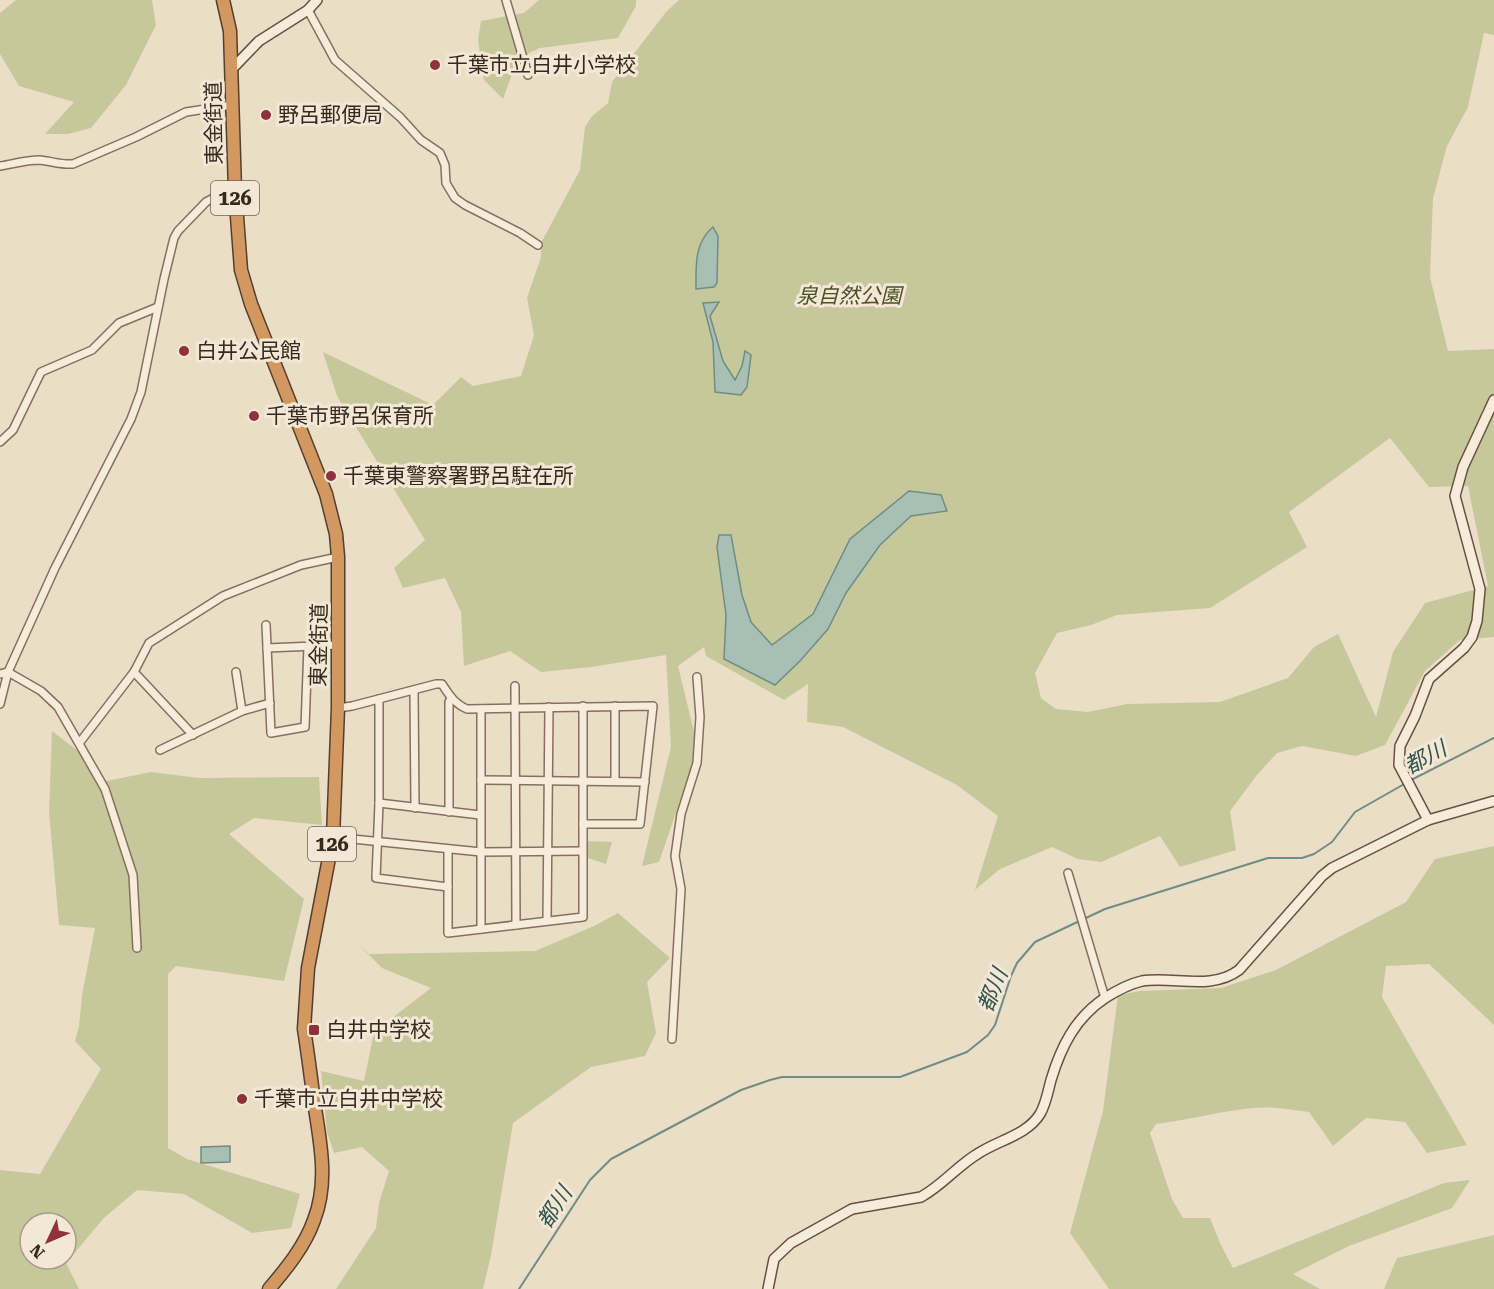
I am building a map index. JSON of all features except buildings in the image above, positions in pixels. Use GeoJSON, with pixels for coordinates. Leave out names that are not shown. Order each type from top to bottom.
{"type":"FeatureCollection","features":[{"type":"Feature","properties":{"kind":"highway","name":"東金街道"},"geometry":{"type":"LineString","coordinates":[[223,0],[230,31],[238,250],[245,287],[326,494],[336,534],[338,557],[338,708],[333,837],[308,968],[304,1029],[322,1155],[322,1189],[315,1220],[308,1234],[287,1267],[269,1289]]}},
{"type":"Feature","properties":{"kind":"street"},"geometry":{"type":"LineString","coordinates":[[232,69],[259,41],[308,10],[316,0]]}},
{"type":"Feature","properties":{"kind":"street"},"geometry":{"type":"LineString","coordinates":[[506,0],[528,75]]}},
{"type":"Feature","properties":{"kind":"street"},"geometry":{"type":"LineString","coordinates":[[308,10],[335,60],[400,117],[421,140],[440,153],[445,165],[446,183],[455,198],[538,245]]}},
{"type":"Feature","properties":{"kind":"street"},"geometry":{"type":"LineString","coordinates":[[0,166],[40,160],[64,165],[73,164],[136,137],[186,112],[232,105]]}},
{"type":"Feature","properties":{"kind":"street"},"geometry":{"type":"LineString","coordinates":[[0,704],[4,673],[130,419],[141,392],[170,253],[178,231],[206,202],[228,190],[235,190]]}},
{"type":"Feature","properties":{"kind":"street"},"geometry":{"type":"LineString","coordinates":[[0,442],[13,430],[41,372],[92,350],[119,323],[158,307]]}},
{"type":"Feature","properties":{"kind":"street"},"geometry":{"type":"LineString","coordinates":[[1428,820],[1399,765],[1400,746],[1415,716],[1429,679],[1464,648],[1472,637],[1478,621],[1480,589],[1455,496],[1463,467],[1494,400]]}},
{"type":"Feature","properties":{"kind":"street"},"geometry":{"type":"LineString","coordinates":[[80,742],[134,672],[149,643],[223,596],[301,565],[338,557]]}},
{"type":"Feature","properties":{"kind":"street"},"geometry":{"type":"LineString","coordinates":[[266,625],[271,733],[305,727],[308,646]]}},
{"type":"Feature","properties":{"kind":"street"},"geometry":{"type":"LineString","coordinates":[[267,648],[338,645]]}},
{"type":"Feature","properties":{"kind":"street"},"geometry":{"type":"LineString","coordinates":[[134,672],[193,735]]}},
{"type":"Feature","properties":{"kind":"street"},"geometry":{"type":"LineString","coordinates":[[236,672],[242,711]]}},
{"type":"Feature","properties":{"kind":"street"},"geometry":{"type":"LineString","coordinates":[[4,673],[41,691],[58,706],[105,789],[133,875],[136,948]]}},
{"type":"Feature","properties":{"kind":"street"},"geometry":{"type":"LineString","coordinates":[[672,1039],[681,889],[675,856],[681,814],[697,763],[700,717],[697,677]]}},
{"type":"Feature","properties":{"kind":"street"},"geometry":{"type":"LineString","coordinates":[[338,708],[442,684],[451,698],[460,706],[481,709],[653,706],[640,824],[583,824]]}},
{"type":"Feature","properties":{"kind":"street"},"geometry":{"type":"LineString","coordinates":[[515,686],[516,925]]}},
{"type":"Feature","properties":{"kind":"street"},"geometry":{"type":"LineString","coordinates":[[414,690],[415,808]]}},
{"type":"Feature","properties":{"kind":"street"},"geometry":{"type":"LineString","coordinates":[[449,812],[449,702],[451,698]]}},
{"type":"Feature","properties":{"kind":"street"},"geometry":{"type":"LineString","coordinates":[[379,699],[376,878],[448,887]]}},
{"type":"Feature","properties":{"kind":"street"},"geometry":{"type":"LineString","coordinates":[[160,750],[242,711],[270,703]]}},
{"type":"Feature","properties":{"kind":"street"},"geometry":{"type":"LineString","coordinates":[[448,849],[448,933],[583,917],[583,706]]}},
{"type":"Feature","properties":{"kind":"street"},"geometry":{"type":"LineString","coordinates":[[615,706],[615,781]]}},
{"type":"Feature","properties":{"kind":"street"},"geometry":{"type":"LineString","coordinates":[[547,921],[549,707]]}},
{"type":"Feature","properties":{"kind":"street"},"geometry":{"type":"LineString","coordinates":[[481,709],[482,929]]}},
{"type":"Feature","properties":{"kind":"street"},"geometry":{"type":"LineString","coordinates":[[481,780],[645,782]]}},
{"type":"Feature","properties":{"kind":"street"},"geometry":{"type":"LineString","coordinates":[[768,1289],[774,1259],[791,1243],[852,1209],[921,1197],[931,1192],[979,1153],[1023,1131],[1039,1115],[1065,1041],[1082,1018],[1105,998],[1121,989],[1144,981],[1214,981],[1233,975],[1322,876],[1332,868],[1428,820],[1494,801]]}},
{"type":"Feature","properties":{"kind":"street"},"geometry":{"type":"LineString","coordinates":[[379,803],[480,815]]}},
{"type":"Feature","properties":{"kind":"street"},"geometry":{"type":"LineString","coordinates":[[333,837],[481,852],[582,851]]}},
{"type":"Feature","properties":{"kind":"street"},"geometry":{"type":"LineString","coordinates":[[1068,873],[1105,998]]}},
{"type":"Feature","properties":{"kind":"green space"},"geometry":{"type":"Polygon","coordinates":[[[16,0],[152,0],[156,25],[126,85],[91,128],[68,134],[45,134],[74,102],[19,86],[0,54],[0,13],[16,0]]]}},
{"type":"Feature","properties":{"kind":"green space"},"geometry":{"type":"Polygon","coordinates":[[[539,0],[636,0],[636,6],[618,38],[540,48],[518,58],[503,99],[484,80],[478,40],[481,21],[524,13],[539,0]]]}},
{"type":"Feature","properties":{"kind":"green space","name":"泉自然公園"},"geometry":{"type":"Polygon","coordinates":[[[679,0],[1494,0],[1494,35],[1484,33],[1468,107],[1447,146],[1433,198],[1430,277],[1448,351],[1494,349],[1494,637],[1460,640],[1425,671],[1385,745],[1356,756],[1302,746],[1277,753],[1230,811],[1236,850],[1180,867],[1160,836],[1101,862],[1078,859],[1052,847],[1000,869],[975,890],[998,816],[957,785],[843,727],[807,722],[808,684],[784,700],[706,656],[704,647],[678,666],[698,748],[659,862],[642,866],[671,747],[666,655],[541,672],[510,651],[464,666],[461,612],[445,578],[403,588],[394,568],[425,540],[337,396],[323,352],[433,405],[461,377],[473,386],[521,376],[534,335],[527,298],[541,257],[541,243],[580,170],[585,127],[592,116],[608,103],[612,82],[666,12],[679,0]],[[1390,438],[1289,512],[1307,547],[1210,608],[1117,615],[1091,625],[1057,633],[1035,673],[1041,698],[1056,709],[1088,712],[1127,704],[1220,702],[1288,678],[1314,647],[1338,634],[1376,717],[1393,652],[1425,603],[1488,586],[1468,486],[1429,487],[1390,438]]]}},
{"type":"Feature","properties":{"kind":"green space"},"geometry":{"type":"Polygon","coordinates":[[[52,731],[82,754],[97,783],[151,772],[199,778],[319,777],[322,825],[254,818],[229,834],[304,899],[284,981],[176,966],[168,974],[168,1148],[187,1159],[300,1194],[291,1228],[252,1233],[184,1194],[137,1190],[104,1218],[78,1249],[78,1211],[18,1211],[18,1271],[70,1271],[79,1289],[0,1289],[0,1170],[40,1174],[101,1069],[75,1041],[95,928],[59,925],[49,812],[52,731]]]}},
{"type":"Feature","properties":{"kind":"green space"},"geometry":{"type":"Polygon","coordinates":[[[585,841],[612,842],[606,864],[585,857],[585,841]]]}},
{"type":"Feature","properties":{"kind":"green space"},"geometry":{"type":"Polygon","coordinates":[[[1494,846],[1494,1025],[1429,964],[1386,966],[1382,997],[1467,1145],[1427,1153],[1405,1122],[1366,1118],[1333,1146],[1309,1112],[1267,1108],[1241,1109],[1156,1124],[1150,1133],[1172,1199],[1183,1218],[1210,1218],[1233,1268],[1444,1183],[1470,1180],[1452,1208],[1349,1246],[1293,1274],[1320,1289],[1109,1289],[1070,1233],[1103,1111],[1118,995],[1140,991],[1221,988],[1276,970],[1406,902],[1435,859],[1494,846]]]}},
{"type":"Feature","properties":{"kind":"green space"},"geometry":{"type":"Polygon","coordinates":[[[618,913],[670,958],[647,982],[656,1033],[645,1056],[591,1067],[513,1123],[491,1255],[483,1289],[336,1289],[376,1228],[379,1203],[389,1171],[362,1147],[334,1153],[327,1132],[321,1071],[364,1081],[374,1032],[431,988],[382,968],[356,942],[369,954],[535,951],[594,926],[618,913]]]}},
{"type":"Feature","properties":{"kind":"green space"},"geometry":{"type":"Polygon","coordinates":[[[1494,1235],[1494,1289],[1384,1289],[1397,1258],[1494,1235]]]}},
{"type":"Feature","properties":{"kind":"shaded area"},"geometry":{"type":"Polygon","coordinates":[[[713,227],[718,236],[717,283],[714,287],[696,289],[697,255],[702,240],[713,227]]]}},
{"type":"Feature","properties":{"kind":"shaded area"},"geometry":{"type":"Polygon","coordinates":[[[719,302],[710,316],[723,361],[735,380],[742,366],[745,351],[751,355],[747,387],[741,395],[715,392],[713,342],[703,303],[719,302]]]}},
{"type":"Feature","properties":{"kind":"shaded area"},"geometry":{"type":"Polygon","coordinates":[[[909,491],[941,495],[947,511],[911,516],[880,545],[846,593],[828,629],[775,685],[724,659],[726,615],[717,547],[719,535],[731,535],[742,595],[751,622],[772,645],[813,614],[850,539],[909,491]]]}},
{"type":"Feature","properties":{"kind":"shaded area"},"geometry":{"type":"Polygon","coordinates":[[[230,1146],[230,1162],[201,1163],[201,1147],[230,1146]]]}},
{"type":"Feature","properties":{"kind":"waterway","name":"都川"},"geometry":{"type":"LineString","coordinates":[[1411,780],[1494,738]]}},
{"type":"Feature","properties":{"kind":"waterway","name":"都川"},"geometry":{"type":"LineString","coordinates":[[519,1289],[590,1180],[611,1159],[741,1090],[770,1080],[782,1077],[900,1077],[967,1052],[988,1035],[995,1025],[1017,963],[1035,942],[1105,909],[1268,858],[1302,858],[1314,854],[1332,842],[1355,812],[1406,783]]}},
{"type":"Feature","properties":{"kind":"place","name":"千葉市立白井小学校"},"geometry":{"type":"Point","coordinates":[435,65]}},
{"type":"Feature","properties":{"kind":"place","name":"野呂郵便局"},"geometry":{"type":"Point","coordinates":[266,115]}},
{"type":"Feature","properties":{"kind":"place","name":"白井公民館"},"geometry":{"type":"Point","coordinates":[184,351]}},
{"type":"Feature","properties":{"kind":"place","name":"千葉市野呂保育所"},"geometry":{"type":"Point","coordinates":[254,416]}},
{"type":"Feature","properties":{"kind":"place","name":"千葉東警察署野呂駐在所"},"geometry":{"type":"Point","coordinates":[331,476]}},
{"type":"Feature","properties":{"kind":"place","name":"白井中学校"},"geometry":{"type":"Point","coordinates":[314,1030]}},
{"type":"Feature","properties":{"kind":"place","name":"千葉市立白井中学校"},"geometry":{"type":"Point","coordinates":[242,1099]}}]}
